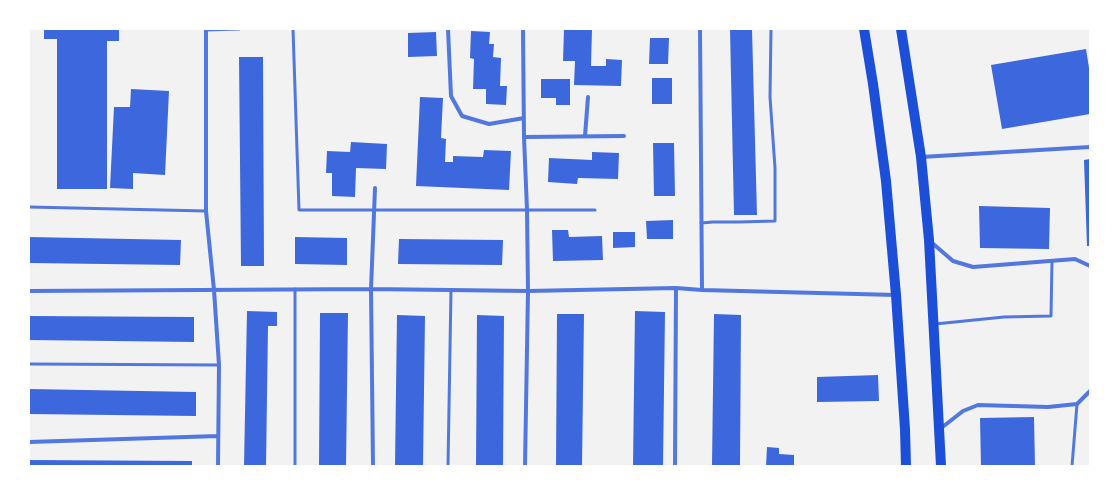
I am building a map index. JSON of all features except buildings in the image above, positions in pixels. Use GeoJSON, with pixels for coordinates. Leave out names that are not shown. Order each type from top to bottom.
{"type":"FeatureCollection","features":[{"type":"Feature","properties":{"kind":"main road"},"geometry":{"type":"LineString","coordinates":[[864,29],[885,173],[906,429],[906,466]]}},
{"type":"Feature","properties":{"kind":"main road"},"geometry":{"type":"LineString","coordinates":[[901,29],[921,157],[929,240],[941,466]]}},
{"type":"Feature","properties":{"kind":"street"},"geometry":{"type":"LineString","coordinates":[[206,29],[206,211],[214,290],[218,365],[218,466]]}},
{"type":"Feature","properties":{"kind":"street"},"geometry":{"type":"LineString","coordinates":[[448,29],[451,96],[462,116],[489,124],[524,118]]}},
{"type":"Feature","properties":{"kind":"street"},"geometry":{"type":"LineString","coordinates":[[523,29],[528,291],[525,466]]}},
{"type":"Feature","properties":{"kind":"street"},"geometry":{"type":"LineString","coordinates":[[700,29],[702,290]]}},
{"type":"Feature","properties":{"kind":"street"},"geometry":{"type":"LineString","coordinates":[[585,136],[588,97]]}},
{"type":"Feature","properties":{"kind":"street"},"geometry":{"type":"LineString","coordinates":[[524,137],[624,136]]}},
{"type":"Feature","properties":{"kind":"street"},"geometry":{"type":"LineString","coordinates":[[921,157],[1090,147]]}},
{"type":"Feature","properties":{"kind":"street"},"geometry":{"type":"LineString","coordinates":[[373,466],[371,289],[375,188]]}},
{"type":"Feature","properties":{"kind":"street"},"geometry":{"type":"LineString","coordinates":[[929,240],[953,261],[973,267],[1075,259],[1089,266]]}},
{"type":"Feature","properties":{"kind":"street"},"geometry":{"type":"LineString","coordinates":[[29,291],[371,289],[528,291],[676,288],[896,295]]}},
{"type":"Feature","properties":{"kind":"street"},"geometry":{"type":"LineString","coordinates":[[675,466],[676,288]]}},
{"type":"Feature","properties":{"kind":"street"},"geometry":{"type":"LineString","coordinates":[[940,429],[963,411],[978,405],[1048,407],[1078,404],[1090,391]]}},
{"type":"Feature","properties":{"kind":"street"},"geometry":{"type":"LineString","coordinates":[[29,442],[218,436]]}},
{"type":"Feature","properties":{"kind":"lane"},"geometry":{"type":"LineString","coordinates":[[206,29],[239,29]]}},
{"type":"Feature","properties":{"kind":"lane"},"geometry":{"type":"LineString","coordinates":[[293,29],[299,210],[595,210]]}},
{"type":"Feature","properties":{"kind":"lane"},"geometry":{"type":"LineString","coordinates":[[701,224],[713,222],[775,221],[775,168],[770,97],[771,29]]}},
{"type":"Feature","properties":{"kind":"lane"},"geometry":{"type":"LineString","coordinates":[[29,207],[206,211]]}},
{"type":"Feature","properties":{"kind":"lane"},"geometry":{"type":"LineString","coordinates":[[933,324],[1004,317],[1051,316],[1052,261]]}},
{"type":"Feature","properties":{"kind":"lane"},"geometry":{"type":"LineString","coordinates":[[295,289],[295,466]]}},
{"type":"Feature","properties":{"kind":"lane"},"geometry":{"type":"LineString","coordinates":[[448,466],[451,290]]}},
{"type":"Feature","properties":{"kind":"lane"},"geometry":{"type":"LineString","coordinates":[[29,364],[218,365]]}},
{"type":"Feature","properties":{"kind":"lane"},"geometry":{"type":"LineString","coordinates":[[1072,466],[1078,404]]}}]}
